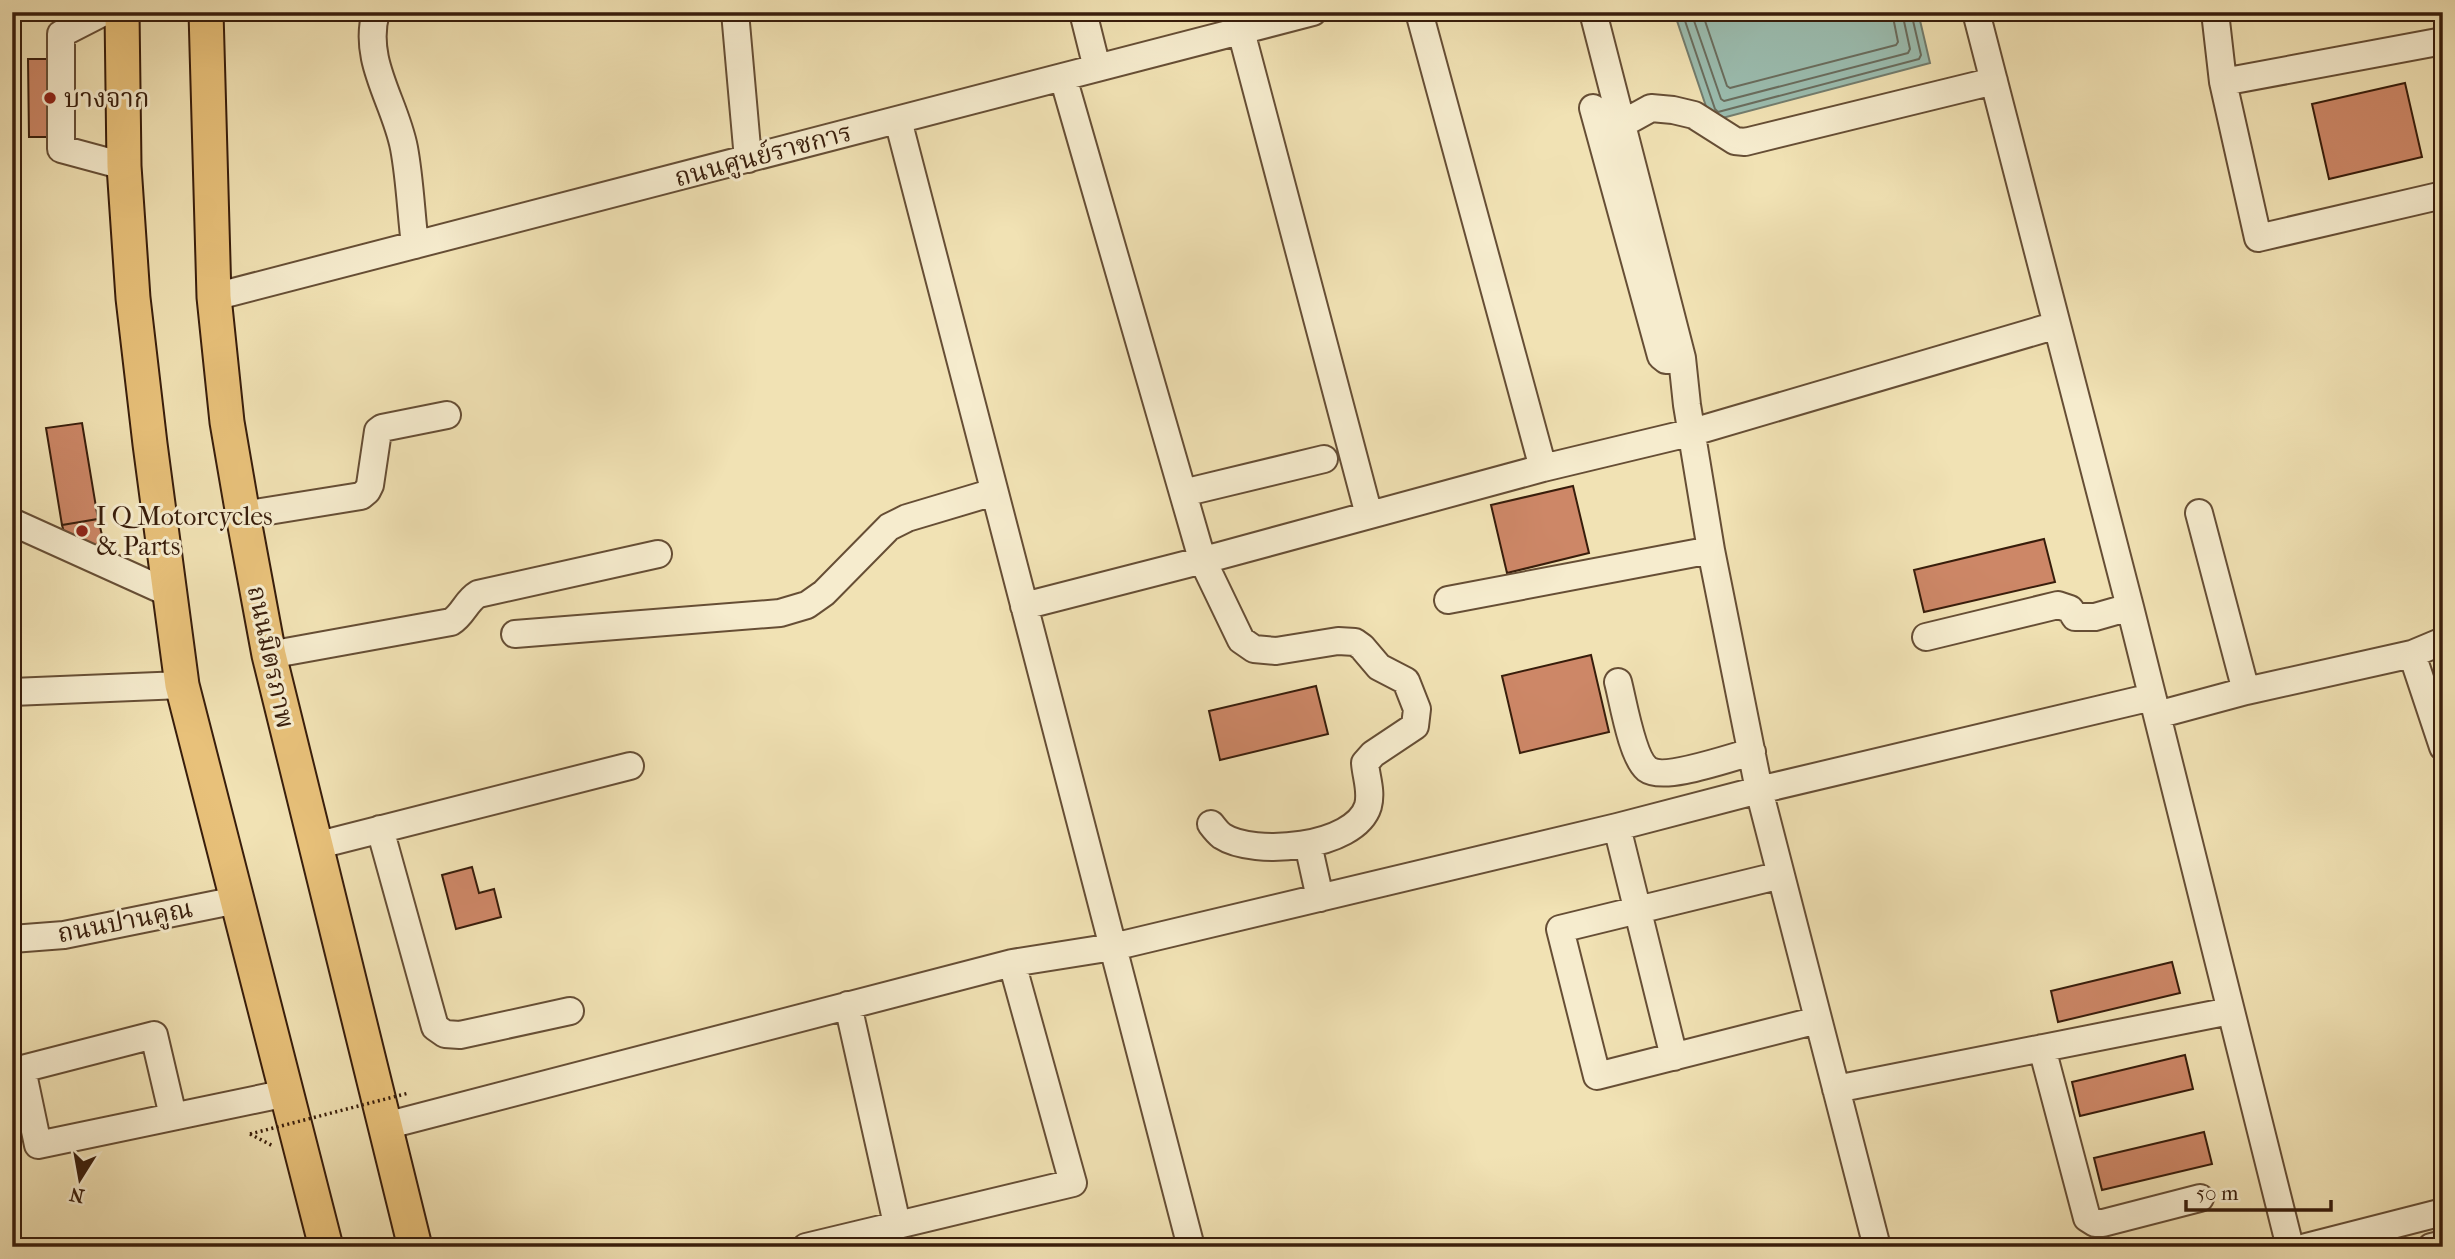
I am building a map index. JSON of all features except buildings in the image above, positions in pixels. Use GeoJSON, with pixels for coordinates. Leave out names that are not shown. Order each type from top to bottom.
{"type":"FeatureCollection","features":[{"type":"Feature","properties":{"kind":"main road"},"geometry":{"type":"LineString","coordinates":[[122,12],[124,166],[135,312],[181,685],[326,1247]]}},
{"type":"Feature","properties":{"kind":"main road","name":"ถนนมิตรภาพ"},"geometry":{"type":"LineString","coordinates":[[206,12],[214,297],[227,422],[269,655],[415,1247]]}},
{"type":"Feature","properties":{"kind":"street"},"geometry":{"type":"LineString","coordinates":[[104,12],[61,34],[61,149],[124,166]]}},
{"type":"Feature","properties":{"kind":"street"},"geometry":{"type":"LineString","coordinates":[[376,12],[373,24],[373,55],[404,147],[415,245]]}},
{"type":"Feature","properties":{"kind":"street"},"geometry":{"type":"LineString","coordinates":[[735,12],[748,159]]}},
{"type":"Feature","properties":{"kind":"street"},"geometry":{"type":"LineString","coordinates":[[1083,12],[1097,68]]}},
{"type":"Feature","properties":{"kind":"street","name":"ถนนศูนย์ราชการ"},"geometry":{"type":"LineString","coordinates":[[214,297],[1313,12]]}},
{"type":"Feature","properties":{"kind":"street"},"geometry":{"type":"LineString","coordinates":[[1419,12],[1543,468]]}},
{"type":"Feature","properties":{"kind":"street"},"geometry":{"type":"LineString","coordinates":[[1593,12],[1682,358],[1711,550],[1759,790],[1877,1247]]}},
{"type":"Feature","properties":{"kind":"street"},"geometry":{"type":"LineString","coordinates":[[1976,12],[2130,607],[2290,1247]]}},
{"type":"Feature","properties":{"kind":"street"},"geometry":{"type":"LineString","coordinates":[[2215,12],[2223,82],[2258,239],[2443,195]]}},
{"type":"Feature","properties":{"kind":"street"},"geometry":{"type":"LineString","coordinates":[[1241,31],[1369,515]]}},
{"type":"Feature","properties":{"kind":"street"},"geometry":{"type":"LineString","coordinates":[[2223,82],[2443,41]]}},
{"type":"Feature","properties":{"kind":"street"},"geometry":{"type":"LineString","coordinates":[[1063,77],[1202,559],[1241,640],[1254,649],[1276,651],[1330,642],[1355,642],[1379,667],[1406,681],[1417,709],[1415,726],[1373,754],[1365,763],[1370,793],[1368,807],[1362,818],[1347,830],[1308,844],[1258,846],[1221,835],[1210,824]]}},
{"type":"Feature","properties":{"kind":"street"},"geometry":{"type":"LineString","coordinates":[[1622,124],[1650,108],[1673,110],[1694,115],[1735,141],[1745,142],[1994,81]]}},
{"type":"Feature","properties":{"kind":"street"},"geometry":{"type":"LineString","coordinates":[[1593,108],[1661,356],[1666,360],[1682,358]]}},
{"type":"Feature","properties":{"kind":"street"},"geometry":{"type":"LineString","coordinates":[[898,120],[1191,1247]]}},
{"type":"Feature","properties":{"kind":"street"},"geometry":{"type":"LineString","coordinates":[[1024,606],[1543,468],[1693,432],[2057,325]]}},
{"type":"Feature","properties":{"kind":"street"},"geometry":{"type":"LineString","coordinates":[[243,515],[361,496],[370,485],[378,431],[447,415]]}},
{"type":"Feature","properties":{"kind":"street"},"geometry":{"type":"LineString","coordinates":[[1183,493],[1324,459]]}},
{"type":"Feature","properties":{"kind":"street"},"geometry":{"type":"LineString","coordinates":[[514,634],[780,613],[807,605],[824,593],[889,527],[907,518],[994,492]]}},
{"type":"Feature","properties":{"kind":"street"},"geometry":{"type":"LineString","coordinates":[[2199,513],[2246,691]]}},
{"type":"Feature","properties":{"kind":"street"},"geometry":{"type":"LineString","coordinates":[[12,522],[169,593]]}},
{"type":"Feature","properties":{"kind":"street"},"geometry":{"type":"LineString","coordinates":[[1448,600],[1711,550]]}},
{"type":"Feature","properties":{"kind":"street"},"geometry":{"type":"LineString","coordinates":[[269,655],[451,622],[460,617],[471,598],[478,594],[658,554]]}},
{"type":"Feature","properties":{"kind":"street"},"geometry":{"type":"LineString","coordinates":[[1926,638],[2058,606],[2070,608],[2075,617],[2087,618],[2130,607]]}},
{"type":"Feature","properties":{"kind":"street"},"geometry":{"type":"LineString","coordinates":[[385,1126],[1012,963],[1113,947],[1617,827],[1759,790],[2155,706],[2246,691],[2412,654],[2443,641]]}},
{"type":"Feature","properties":{"kind":"street"},"geometry":{"type":"LineString","coordinates":[[2412,654],[2443,747]]}},
{"type":"Feature","properties":{"kind":"street"},"geometry":{"type":"LineString","coordinates":[[1618,682],[1633,742],[1648,771],[1669,773],[1752,752]]}},
{"type":"Feature","properties":{"kind":"street"},"geometry":{"type":"LineString","coordinates":[[12,692],[181,685]]}},
{"type":"Feature","properties":{"kind":"street"},"geometry":{"type":"LineString","coordinates":[[315,846],[629,766]]}},
{"type":"Feature","properties":{"kind":"street"},"geometry":{"type":"LineString","coordinates":[[1617,827],[1674,1057]]}},
{"type":"Feature","properties":{"kind":"street"},"geometry":{"type":"LineString","coordinates":[[380,829],[435,1027],[445,1034],[460,1035],[570,1011]]}},
{"type":"Feature","properties":{"kind":"street"},"geometry":{"type":"LineString","coordinates":[[1308,844],[1320,898]]}},
{"type":"Feature","properties":{"kind":"street"},"geometry":{"type":"LineString","coordinates":[[1781,875],[1560,929],[1597,1076],[1818,1020]]}},
{"type":"Feature","properties":{"kind":"street","name":"ถนนปานคูณ"},"geometry":{"type":"LineString","coordinates":[[12,939],[64,935],[237,900]]}},
{"type":"Feature","properties":{"kind":"street"},"geometry":{"type":"LineString","coordinates":[[806,1247],[1073,1183],[1012,963]]}},
{"type":"Feature","properties":{"kind":"street"},"geometry":{"type":"LineString","coordinates":[[848,1005],[897,1224]]}},
{"type":"Feature","properties":{"kind":"street"},"geometry":{"type":"LineString","coordinates":[[1836,1089],[2230,1011]]}},
{"type":"Feature","properties":{"kind":"street"},"geometry":{"type":"LineString","coordinates":[[173,1116],[154,1035],[22,1069],[38,1145],[287,1093]]}},
{"type":"Feature","properties":{"kind":"street"},"geometry":{"type":"LineString","coordinates":[[2042,1048],[2087,1218],[2095,1223],[2103,1223],[2200,1198]]}},
{"type":"Feature","properties":{"kind":"street"},"geometry":{"type":"LineString","coordinates":[[2306,1247],[2443,1212]]}},
{"type":"Feature","properties":{"kind":"street"},"geometry":{"type":"LineString","coordinates":[[2431,1247],[2443,1244]]}},
{"type":"Feature","properties":{"kind":"path"},"geometry":{"type":"LineString","coordinates":[[250,1134],[409,1093]]}},
{"type":"Feature","properties":{"kind":"water"},"geometry":{"type":"Polygon","coordinates":[[[1674,12],[1918,12],[1930,63],[1711,121],[1674,12]]]}},
{"type":"Feature","properties":{"kind":"place","name":"บางจาก"},"geometry":{"type":"Point","coordinates":[50,98]}},
{"type":"Feature","properties":{"kind":"place","name":"I Q Motorcycles & Parts"},"geometry":{"type":"Point","coordinates":[82,531]}}]}
